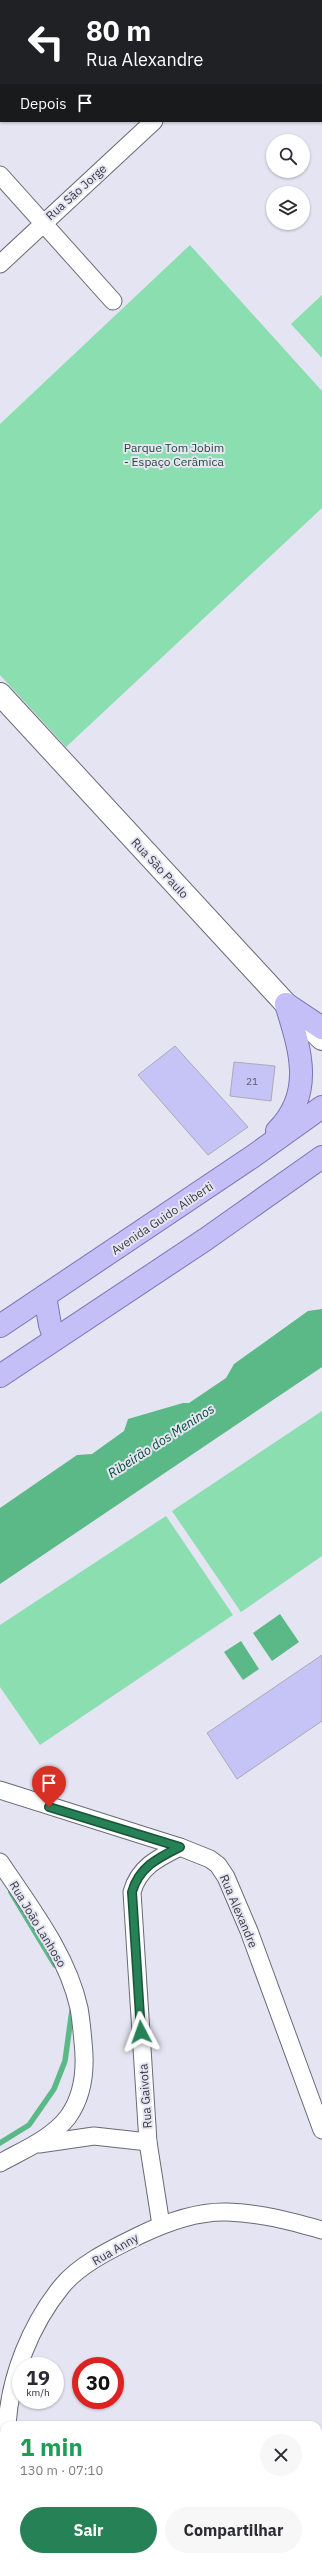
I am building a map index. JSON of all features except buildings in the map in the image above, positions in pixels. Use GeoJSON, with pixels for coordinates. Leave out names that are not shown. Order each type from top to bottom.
{"type":"FeatureCollection","features":[{"type":"Feature","properties":{"kind":"main road"},"geometry":{"type":"LineString","coordinates":[[286,1004],[322,1028]]}},
{"type":"Feature","properties":{"kind":"main road"},"geometry":{"type":"LineString","coordinates":[[252,1157],[286,1122],[298,1100],[302,1072],[300,1051],[286,1004]]}},
{"type":"Feature","properties":{"kind":"main road","name":"Avenida Guido Aliberti"},"geometry":{"type":"LineString","coordinates":[[0,1326],[252,1157],[322,1107]]}},
{"type":"Feature","properties":{"kind":"main road"},"geometry":{"type":"LineString","coordinates":[[0,1376],[206,1239],[322,1157]]}},
{"type":"Feature","properties":{"kind":"main road"},"geometry":{"type":"LineString","coordinates":[[206,1239],[322,1174]]}},
{"type":"Feature","properties":{"kind":"main road"},"geometry":{"type":"LineString","coordinates":[[45,1296],[50,1325],[55,1339]]}},
{"type":"Feature","properties":{"kind":"street","name":"Rua São Jorge"},"geometry":{"type":"LineString","coordinates":[[0,264],[42,222],[153,122]]}},
{"type":"Feature","properties":{"kind":"street"},"geometry":{"type":"LineString","coordinates":[[0,175],[113,300]]}},
{"type":"Feature","properties":{"kind":"street","name":"Rua São Paulo"},"geometry":{"type":"LineString","coordinates":[[0,694],[286,1004],[322,1039]]}},
{"type":"Feature","properties":{"kind":"street","name":"Rua Alexandre"},"geometry":{"type":"LineString","coordinates":[[0,1790],[180,1847],[210,1859],[218,1865],[226,1877],[249,1931],[322,2130]]}},
{"type":"Feature","properties":{"kind":"street","name":"Rua Gaivota"},"geometry":{"type":"LineString","coordinates":[[161,2225],[148,2142],[132,1892],[135,1881],[146,1866],[180,1847]]}},
{"type":"Feature","properties":{"kind":"street","name":"Rua João Lanhoso"},"geometry":{"type":"LineString","coordinates":[[0,1862],[46,1932],[68,1974],[79,2009],[86,2067],[78,2100],[68,2117],[35,2144],[0,2163]]}},
{"type":"Feature","properties":{"kind":"street"},"geometry":{"type":"LineString","coordinates":[[35,2144],[94,2136],[148,2142]]}},
{"type":"Feature","properties":{"kind":"street","name":"Rua Anny"},"geometry":{"type":"LineString","coordinates":[[7,2421],[8,2405],[18,2371],[34,2328],[63,2286],[87,2265],[118,2246],[161,2225],[191,2216],[226,2212],[271,2215],[322,2230]]}},
{"type":"Feature","properties":{"kind":"green space","name":"Parque Tom Jobim - Espaço Cerâmica"},"geometry":{"type":"Polygon","coordinates":[[[190,245],[322,391],[322,508],[66,747],[0,675],[0,424],[190,245]]]}},
{"type":"Feature","properties":{"kind":"green space"},"geometry":{"type":"Polygon","coordinates":[[[322,295],[322,358],[291,324],[322,295]]]}},
{"type":"Feature","properties":{"kind":"green space"},"geometry":{"type":"Polygon","coordinates":[[[322,1411],[322,1556],[241,1612],[172,1511],[322,1411]]]}},
{"type":"Feature","properties":{"kind":"green space"},"geometry":{"type":"Polygon","coordinates":[[[166,1516],[233,1615],[40,1745],[0,1687],[0,1625],[166,1516]]]}},
{"type":"Feature","properties":{"kind":"water","name":"Ribeirão dos Meninos"},"geometry":{"type":"Polygon","coordinates":[[[322,1309],[322,1367],[0,1584],[0,1508],[77,1455],[92,1454],[124,1431],[128,1419],[183,1403],[189,1403],[226,1378],[234,1364],[308,1311],[322,1309]]]}},
{"type":"Feature","properties":{"kind":"water"},"geometry":{"type":"Polygon","coordinates":[[[280,1614],[299,1642],[272,1661],[253,1633],[280,1614]]]}},
{"type":"Feature","properties":{"kind":"water"},"geometry":{"type":"Polygon","coordinates":[[[241,1641],[259,1669],[243,1680],[224,1652],[241,1641]]]}},
{"type":"Feature","properties":{"kind":"waterway"},"geometry":{"type":"LineString","coordinates":[[11,1892],[55,1965]]}},
{"type":"Feature","properties":{"kind":"waterway"},"geometry":{"type":"LineString","coordinates":[[0,2143],[29,2125],[54,2089],[65,2061],[72,2010]]}},
{"type":"Feature","properties":{"kind":"route"},"geometry":{"type":"LineString","coordinates":[[49,1807],[180,1847],[146,1866],[139,1873],[132,1892],[141,2032]]}}]}
